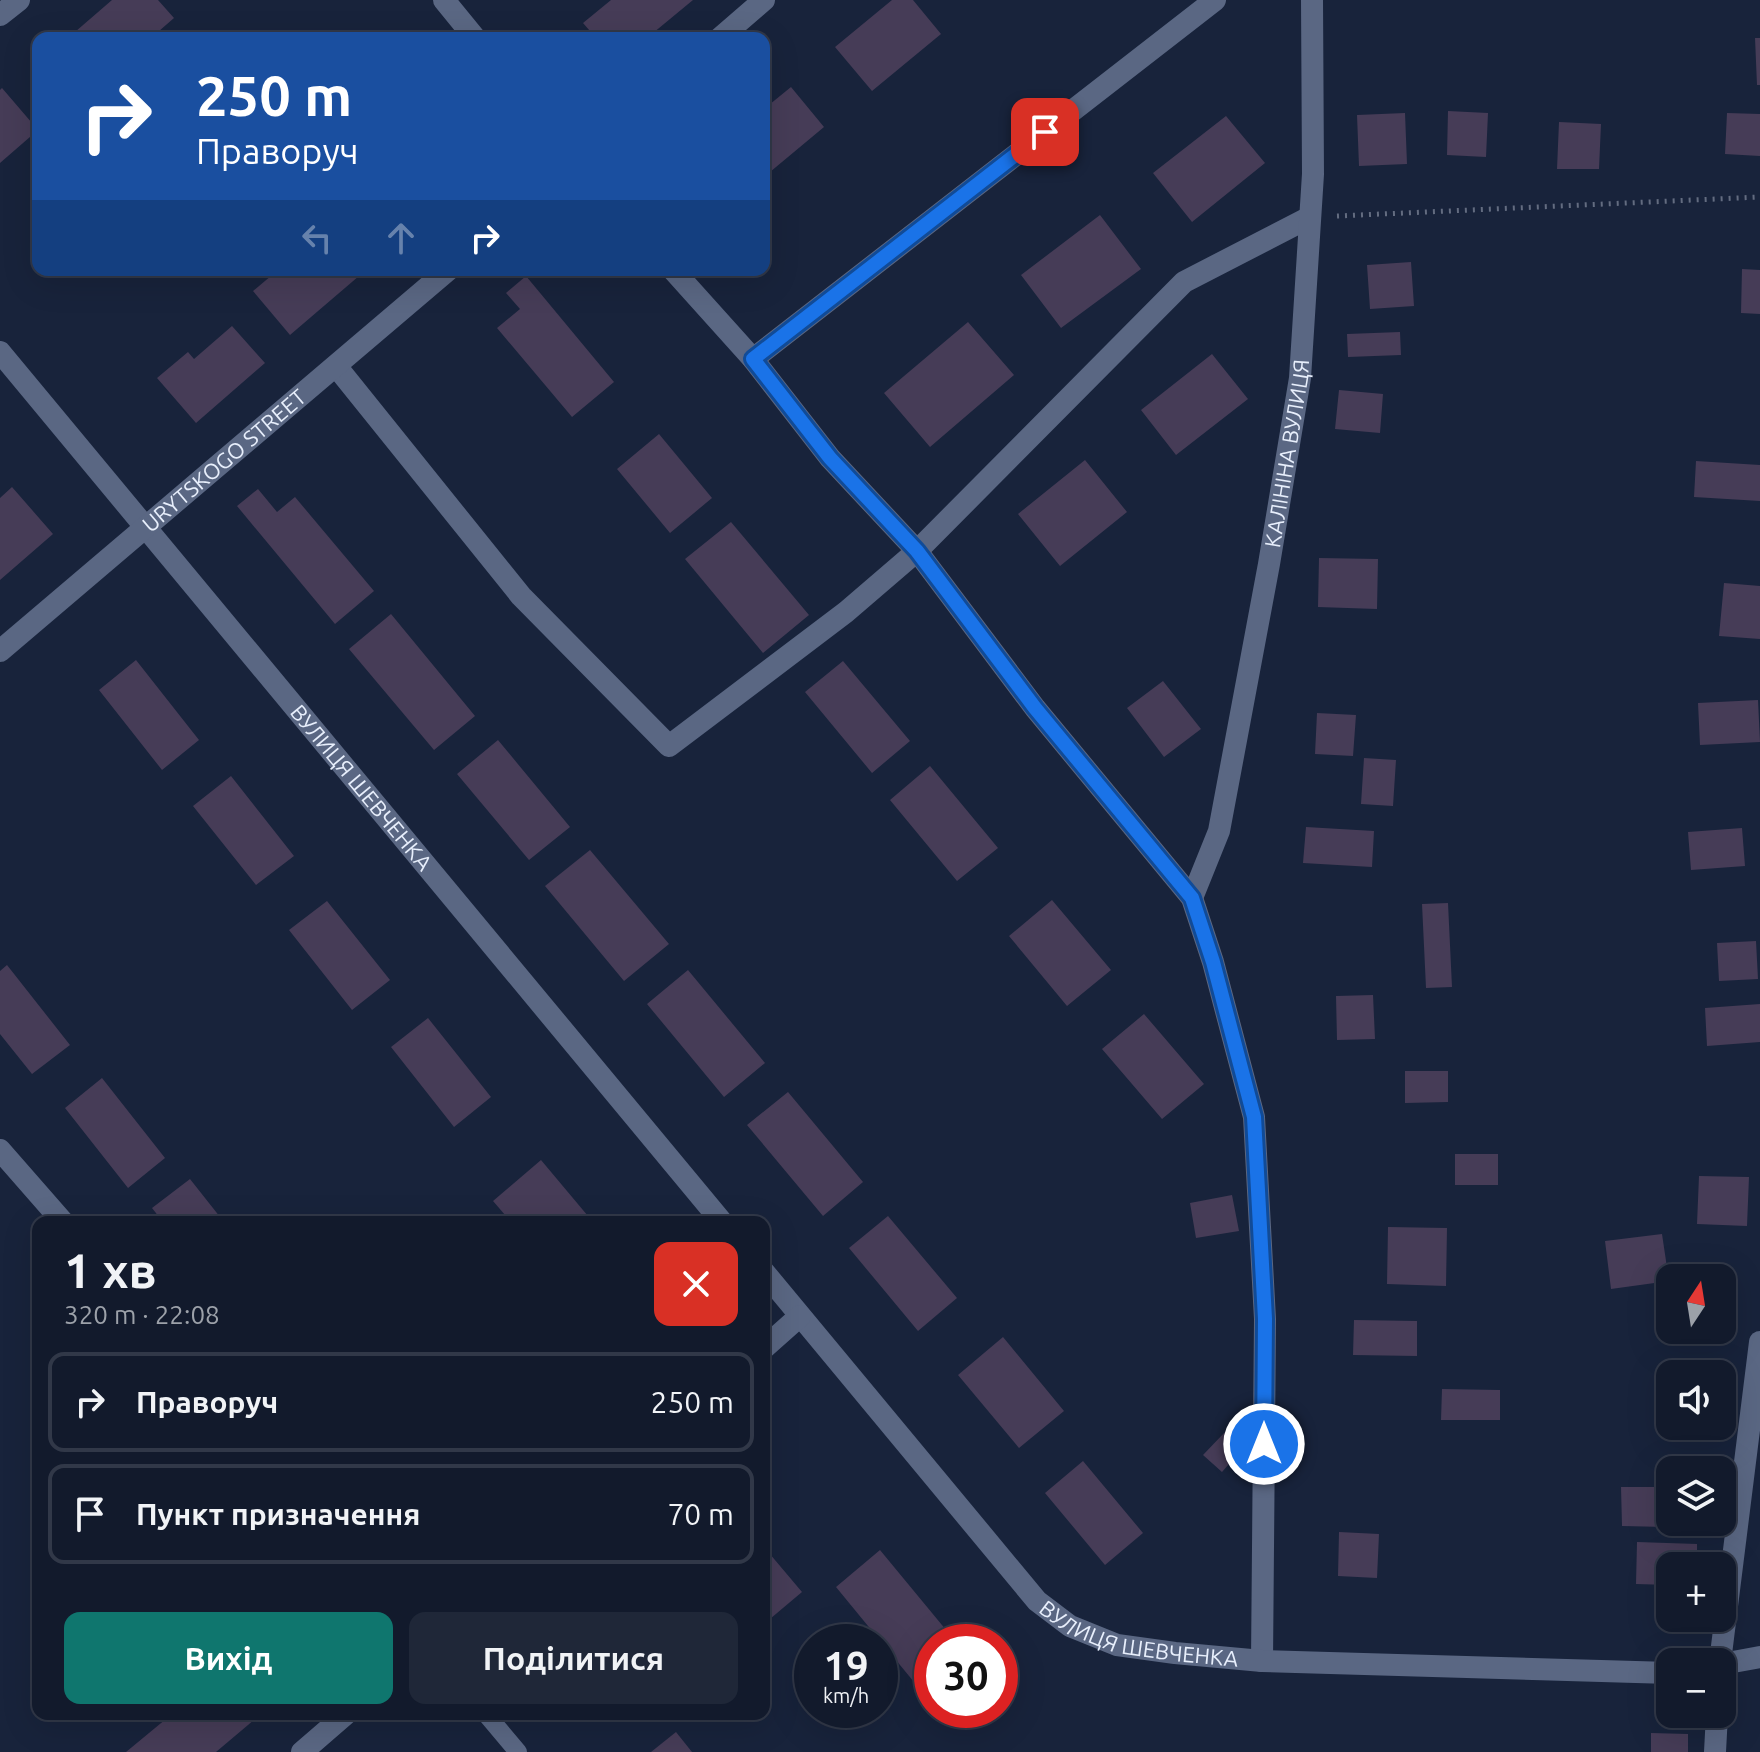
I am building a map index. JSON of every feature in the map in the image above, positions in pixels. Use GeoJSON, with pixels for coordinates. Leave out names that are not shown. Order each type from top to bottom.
{"type":"FeatureCollection","features":[{"type":"Feature","properties":{"kind":"street"},"geometry":{"type":"LineString","coordinates":[[0,15],[19,0]]}},
{"type":"Feature","properties":{"kind":"street"},"geometry":{"type":"LineString","coordinates":[[444,0],[470,32]]}},
{"type":"Feature","properties":{"kind":"street"},"geometry":{"type":"LineString","coordinates":[[727,32],[764,0]]}},
{"type":"Feature","properties":{"kind":"street"},"geometry":{"type":"LineString","coordinates":[[753,359],[1215,0]]}},
{"type":"Feature","properties":{"kind":"street","name":"КАЛІНІНА ВУЛИЦЯ"},"geometry":{"type":"LineString","coordinates":[[1192,898],[1219,831],[1300,378],[1313,174],[1312,0]]}},
{"type":"Feature","properties":{"kind":"street"},"geometry":{"type":"LineString","coordinates":[[336,366],[521,596],[669,746],[846,612],[917,551],[1184,282],[1310,217]]}},
{"type":"Feature","properties":{"kind":"street","name":"URYTSKOGO STREET"},"geometry":{"type":"LineString","coordinates":[[0,651],[441,276]]}},
{"type":"Feature","properties":{"kind":"street"},"geometry":{"type":"LineString","coordinates":[[678,276],[753,359],[830,458],[917,551],[1035,708],[1192,898],[1213,962],[1254,1117],[1265,1319],[1262,1661]]}},
{"type":"Feature","properties":{"kind":"street","name":"ВУЛИЦЯ ШЕВЧЕНКА"},"geometry":{"type":"LineString","coordinates":[[0,352],[717,1216]]}},
{"type":"Feature","properties":{"kind":"street"},"geometry":{"type":"LineString","coordinates":[[0,1150],[58,1216]]}},
{"type":"Feature","properties":{"kind":"street","name":"ВУЛИЦЯ ШЕВЧЕНКА"},"geometry":{"type":"LineString","coordinates":[[770,1279],[1037,1601],[1070,1626],[1117,1645],[1262,1661],[1656,1673]]}},
{"type":"Feature","properties":{"kind":"street"},"geometry":{"type":"LineString","coordinates":[[770,1343],[800,1316]]}},
{"type":"Feature","properties":{"kind":"street"},"geometry":{"type":"LineString","coordinates":[[1723,1648],[1760,1342]]}},
{"type":"Feature","properties":{"kind":"street"},"geometry":{"type":"LineString","coordinates":[[1736,1661],[1760,1657]]}},
{"type":"Feature","properties":{"kind":"street"},"geometry":{"type":"LineString","coordinates":[[302,1752],[339,1720]]}},
{"type":"Feature","properties":{"kind":"street"},"geometry":{"type":"LineString","coordinates":[[1715,1752],[1716,1728]]}},
{"type":"Feature","properties":{"kind":"lane"},"geometry":{"type":"LineString","coordinates":[[491,1720],[518,1752]]}},
{"type":"Feature","properties":{"kind":"path"},"geometry":{"type":"LineString","coordinates":[[1310,217],[1760,197]]}},
{"type":"Feature","properties":{"kind":"building"},"geometry":{"type":"Polygon","coordinates":[[[112,0],[158,0],[174,18],[158,32],[75,32],[112,0]]]}},
{"type":"Feature","properties":{"kind":"building"},"geometry":{"type":"Polygon","coordinates":[[[611,0],[693,0],[654,32],[591,32],[583,23],[611,0]]]}},
{"type":"Feature","properties":{"kind":"building"},"geometry":{"type":"Polygon","coordinates":[[[892,0],[913,0],[941,34],[872,91],[835,47],[892,0]]]}},
{"type":"Feature","properties":{"kind":"building"},"geometry":{"type":"Polygon","coordinates":[[[1755,38],[1760,38],[1760,85],[1757,85],[1755,38]]]}},
{"type":"Feature","properties":{"kind":"building"},"geometry":{"type":"Polygon","coordinates":[[[791,87],[824,127],[770,172],[770,104],[791,87]]]}},
{"type":"Feature","properties":{"kind":"building"},"geometry":{"type":"Polygon","coordinates":[[[2,88],[32,123],[32,135],[0,163],[2,88]]]}},
{"type":"Feature","properties":{"kind":"building"},"geometry":{"type":"Polygon","coordinates":[[[1448,111],[1488,113],[1486,157],[1447,155],[1448,111]]]}},
{"type":"Feature","properties":{"kind":"building"},"geometry":{"type":"Polygon","coordinates":[[[1405,113],[1407,164],[1359,166],[1357,115],[1405,113]]]}},
{"type":"Feature","properties":{"kind":"building"},"geometry":{"type":"Polygon","coordinates":[[[1727,113],[1760,114],[1760,156],[1725,154],[1727,113]]]}},
{"type":"Feature","properties":{"kind":"building"},"geometry":{"type":"Polygon","coordinates":[[[1226,116],[1265,163],[1192,222],[1153,173],[1226,116]]]}},
{"type":"Feature","properties":{"kind":"building"},"geometry":{"type":"Polygon","coordinates":[[[1559,122],[1601,124],[1599,169],[1557,169],[1559,122]]]}},
{"type":"Feature","properties":{"kind":"building"},"geometry":{"type":"Polygon","coordinates":[[[1100,215],[1141,269],[1061,328],[1021,275],[1100,215]]]}},
{"type":"Feature","properties":{"kind":"building"},"geometry":{"type":"Polygon","coordinates":[[[1411,262],[1414,306],[1370,309],[1367,265],[1411,262]]]}},
{"type":"Feature","properties":{"kind":"building"},"geometry":{"type":"Polygon","coordinates":[[[1742,269],[1760,270],[1760,314],[1741,313],[1742,269]]]}},
{"type":"Feature","properties":{"kind":"building"},"geometry":{"type":"Polygon","coordinates":[[[271,276],[359,276],[290,335],[253,291],[271,276]]]}},
{"type":"Feature","properties":{"kind":"building"},"geometry":{"type":"Polygon","coordinates":[[[526,276],[614,382],[572,417],[497,328],[520,309],[506,293],[526,276]]]}},
{"type":"Feature","properties":{"kind":"building"},"geometry":{"type":"Polygon","coordinates":[[[968,322],[1014,375],[930,447],[884,393],[968,322]]]}},
{"type":"Feature","properties":{"kind":"building"},"geometry":{"type":"Polygon","coordinates":[[[232,326],[265,363],[196,423],[157,378],[188,352],[194,359],[232,326]]]}},
{"type":"Feature","properties":{"kind":"building"},"geometry":{"type":"Polygon","coordinates":[[[1400,332],[1401,355],[1348,357],[1347,334],[1400,332]]]}},
{"type":"Feature","properties":{"kind":"building"},"geometry":{"type":"Polygon","coordinates":[[[1212,354],[1248,399],[1176,455],[1141,410],[1212,354]]]}},
{"type":"Feature","properties":{"kind":"building"},"geometry":{"type":"Polygon","coordinates":[[[1339,390],[1383,394],[1380,433],[1335,429],[1339,390]]]}},
{"type":"Feature","properties":{"kind":"building"},"geometry":{"type":"Polygon","coordinates":[[[659,434],[712,498],[670,533],[617,469],[659,434]]]}},
{"type":"Feature","properties":{"kind":"building"},"geometry":{"type":"Polygon","coordinates":[[[1085,460],[1127,512],[1060,566],[1018,514],[1085,460]]]}},
{"type":"Feature","properties":{"kind":"building"},"geometry":{"type":"Polygon","coordinates":[[[1696,461],[1760,465],[1760,501],[1694,497],[1696,461]]]}},
{"type":"Feature","properties":{"kind":"building"},"geometry":{"type":"Polygon","coordinates":[[[12,487],[53,534],[0,580],[0,498],[12,487]]]}},
{"type":"Feature","properties":{"kind":"building"},"geometry":{"type":"Polygon","coordinates":[[[258,489],[277,512],[295,497],[374,591],[335,624],[237,506],[258,489]]]}},
{"type":"Feature","properties":{"kind":"building"},"geometry":{"type":"Polygon","coordinates":[[[731,522],[809,615],[763,653],[685,559],[731,522]]]}},
{"type":"Feature","properties":{"kind":"building"},"geometry":{"type":"Polygon","coordinates":[[[1319,558],[1378,559],[1377,609],[1318,607],[1319,558]]]}},
{"type":"Feature","properties":{"kind":"building"},"geometry":{"type":"Polygon","coordinates":[[[1724,583],[1760,586],[1760,639],[1719,636],[1724,583]]]}},
{"type":"Feature","properties":{"kind":"building"},"geometry":{"type":"Polygon","coordinates":[[[391,614],[475,716],[434,750],[349,649],[391,614]]]}},
{"type":"Feature","properties":{"kind":"building"},"geometry":{"type":"Polygon","coordinates":[[[136,660],[199,740],[162,770],[99,690],[136,660]]]}},
{"type":"Feature","properties":{"kind":"building"},"geometry":{"type":"Polygon","coordinates":[[[843,661],[910,741],[872,773],[805,692],[843,661]]]}},
{"type":"Feature","properties":{"kind":"building"},"geometry":{"type":"Polygon","coordinates":[[[1163,681],[1201,729],[1164,757],[1127,708],[1163,681]]]}},
{"type":"Feature","properties":{"kind":"building"},"geometry":{"type":"Polygon","coordinates":[[[1758,700],[1760,742],[1700,745],[1698,703],[1758,700]]]}},
{"type":"Feature","properties":{"kind":"building"},"geometry":{"type":"Polygon","coordinates":[[[1317,713],[1356,715],[1353,756],[1315,754],[1317,713]]]}},
{"type":"Feature","properties":{"kind":"building"},"geometry":{"type":"Polygon","coordinates":[[[498,740],[570,827],[529,860],[457,774],[498,740]]]}},
{"type":"Feature","properties":{"kind":"building"},"geometry":{"type":"Polygon","coordinates":[[[1364,758],[1396,760],[1393,806],[1361,804],[1364,758]]]}},
{"type":"Feature","properties":{"kind":"building"},"geometry":{"type":"Polygon","coordinates":[[[930,766],[998,848],[957,881],[890,800],[930,766]]]}},
{"type":"Feature","properties":{"kind":"building"},"geometry":{"type":"Polygon","coordinates":[[[231,776],[294,856],[256,885],[193,806],[231,776]]]}},
{"type":"Feature","properties":{"kind":"building"},"geometry":{"type":"Polygon","coordinates":[[[1306,827],[1374,831],[1372,867],[1303,863],[1306,827]]]}},
{"type":"Feature","properties":{"kind":"building"},"geometry":{"type":"Polygon","coordinates":[[[1742,828],[1745,866],[1691,870],[1688,832],[1742,828]]]}},
{"type":"Feature","properties":{"kind":"building"},"geometry":{"type":"Polygon","coordinates":[[[590,850],[669,944],[624,981],[545,886],[590,850]]]}},
{"type":"Feature","properties":{"kind":"building"},"geometry":{"type":"Polygon","coordinates":[[[1052,900],[1111,970],[1067,1006],[1009,936],[1052,900]]]}},
{"type":"Feature","properties":{"kind":"building"},"geometry":{"type":"Polygon","coordinates":[[[327,901],[390,980],[352,1010],[289,930],[327,901]]]}},
{"type":"Feature","properties":{"kind":"building"},"geometry":{"type":"Polygon","coordinates":[[[1448,903],[1452,987],[1426,988],[1422,904],[1448,903]]]}},
{"type":"Feature","properties":{"kind":"building"},"geometry":{"type":"Polygon","coordinates":[[[1756,941],[1758,979],[1719,981],[1717,943],[1756,941]]]}},
{"type":"Feature","properties":{"kind":"building"},"geometry":{"type":"Polygon","coordinates":[[[7,965],[70,1045],[32,1074],[0,1034],[0,971],[7,965]]]}},
{"type":"Feature","properties":{"kind":"building"},"geometry":{"type":"Polygon","coordinates":[[[688,970],[765,1063],[724,1097],[647,1004],[688,970]]]}},
{"type":"Feature","properties":{"kind":"building"},"geometry":{"type":"Polygon","coordinates":[[[1373,995],[1375,1039],[1337,1040],[1336,996],[1373,995]]]}},
{"type":"Feature","properties":{"kind":"building"},"geometry":{"type":"Polygon","coordinates":[[[1760,1004],[1760,1042],[1707,1046],[1705,1008],[1760,1004]]]}},
{"type":"Feature","properties":{"kind":"building"},"geometry":{"type":"Polygon","coordinates":[[[1144,1014],[1204,1084],[1162,1119],[1102,1049],[1144,1014]]]}},
{"type":"Feature","properties":{"kind":"building"},"geometry":{"type":"Polygon","coordinates":[[[428,1018],[491,1097],[454,1127],[391,1047],[428,1018]]]}},
{"type":"Feature","properties":{"kind":"building"},"geometry":{"type":"Polygon","coordinates":[[[1405,1071],[1448,1071],[1448,1102],[1405,1103],[1405,1071]]]}},
{"type":"Feature","properties":{"kind":"building"},"geometry":{"type":"Polygon","coordinates":[[[102,1078],[165,1158],[128,1188],[65,1108],[102,1078]]]}},
{"type":"Feature","properties":{"kind":"building"},"geometry":{"type":"Polygon","coordinates":[[[788,1092],[863,1182],[823,1216],[747,1125],[788,1092]]]}},
{"type":"Feature","properties":{"kind":"building"},"geometry":{"type":"Polygon","coordinates":[[[1455,1154],[1498,1154],[1498,1185],[1455,1185],[1455,1154]]]}},
{"type":"Feature","properties":{"kind":"building"},"geometry":{"type":"Polygon","coordinates":[[[541,1160],[588,1216],[506,1216],[493,1201],[541,1160]]]}},
{"type":"Feature","properties":{"kind":"building"},"geometry":{"type":"Polygon","coordinates":[[[1699,1176],[1749,1177],[1747,1226],[1697,1224],[1699,1176]]]}},
{"type":"Feature","properties":{"kind":"building"},"geometry":{"type":"Polygon","coordinates":[[[190,1179],[219,1216],[158,1216],[152,1208],[190,1179]]]}},
{"type":"Feature","properties":{"kind":"building"},"geometry":{"type":"Polygon","coordinates":[[[1232,1195],[1239,1231],[1196,1238],[1190,1203],[1232,1195]]]}},
{"type":"Feature","properties":{"kind":"building"},"geometry":{"type":"Polygon","coordinates":[[[888,1216],[957,1298],[918,1331],[849,1248],[888,1216]]]}},
{"type":"Feature","properties":{"kind":"building"},"geometry":{"type":"Polygon","coordinates":[[[1388,1227],[1447,1228],[1446,1286],[1387,1284],[1388,1227]]]}},
{"type":"Feature","properties":{"kind":"building"},"geometry":{"type":"Polygon","coordinates":[[[1662,1234],[1666,1264],[1656,1264],[1656,1283],[1611,1289],[1605,1241],[1662,1234]]]}},
{"type":"Feature","properties":{"kind":"building"},"geometry":{"type":"Polygon","coordinates":[[[1354,1320],[1417,1321],[1417,1356],[1353,1355],[1354,1320]]]}},
{"type":"Feature","properties":{"kind":"building"},"geometry":{"type":"Polygon","coordinates":[[[1003,1337],[1064,1411],[1019,1448],[958,1375],[1003,1337]]]}},
{"type":"Feature","properties":{"kind":"building"},"geometry":{"type":"Polygon","coordinates":[[[1442,1389],[1500,1390],[1500,1420],[1441,1420],[1442,1389]]]}},
{"type":"Feature","properties":{"kind":"building"},"geometry":{"type":"Polygon","coordinates":[[[1225,1432],[1243,1448],[1222,1472],[1203,1455],[1225,1432]]]}},
{"type":"Feature","properties":{"kind":"building"},"geometry":{"type":"Polygon","coordinates":[[[1083,1461],[1143,1533],[1105,1565],[1045,1493],[1083,1461]]]}},
{"type":"Feature","properties":{"kind":"building"},"geometry":{"type":"Polygon","coordinates":[[[1621,1487],[1656,1487],[1656,1527],[1622,1526],[1621,1487]]]}},
{"type":"Feature","properties":{"kind":"building"},"geometry":{"type":"Polygon","coordinates":[[[1339,1532],[1379,1534],[1377,1578],[1338,1576],[1339,1532]]]}},
{"type":"Feature","properties":{"kind":"building"},"geometry":{"type":"Polygon","coordinates":[[[1637,1542],[1697,1544],[1697,1552],[1656,1552],[1656,1585],[1636,1584],[1637,1542]]]}},
{"type":"Feature","properties":{"kind":"building"},"geometry":{"type":"Polygon","coordinates":[[[880,1550],[941,1624],[914,1624],[914,1682],[898,1663],[898,1624],[866,1624],[836,1587],[880,1550]]]}},
{"type":"Feature","properties":{"kind":"building"},"geometry":{"type":"Polygon","coordinates":[[[770,1554],[802,1592],[770,1619],[770,1554]]]}},
{"type":"Feature","properties":{"kind":"building"},"geometry":{"type":"Polygon","coordinates":[[[165,1720],[254,1720],[216,1752],[126,1752],[165,1720]]]}},
{"type":"Feature","properties":{"kind":"building"},"geometry":{"type":"Polygon","coordinates":[[[676,1732],[692,1752],[651,1752],[676,1732]]]}},
{"type":"Feature","properties":{"kind":"building"},"geometry":{"type":"Polygon","coordinates":[[[1651,1733],[1688,1734],[1688,1752],[1651,1752],[1651,1733]]]}},
{"type":"Feature","properties":{"kind":"route"},"geometry":{"type":"LineString","coordinates":[[1045,132],[753,359],[830,458],[917,551],[1035,708],[1192,898],[1213,962],[1254,1117],[1265,1319],[1264,1444]]}}]}
